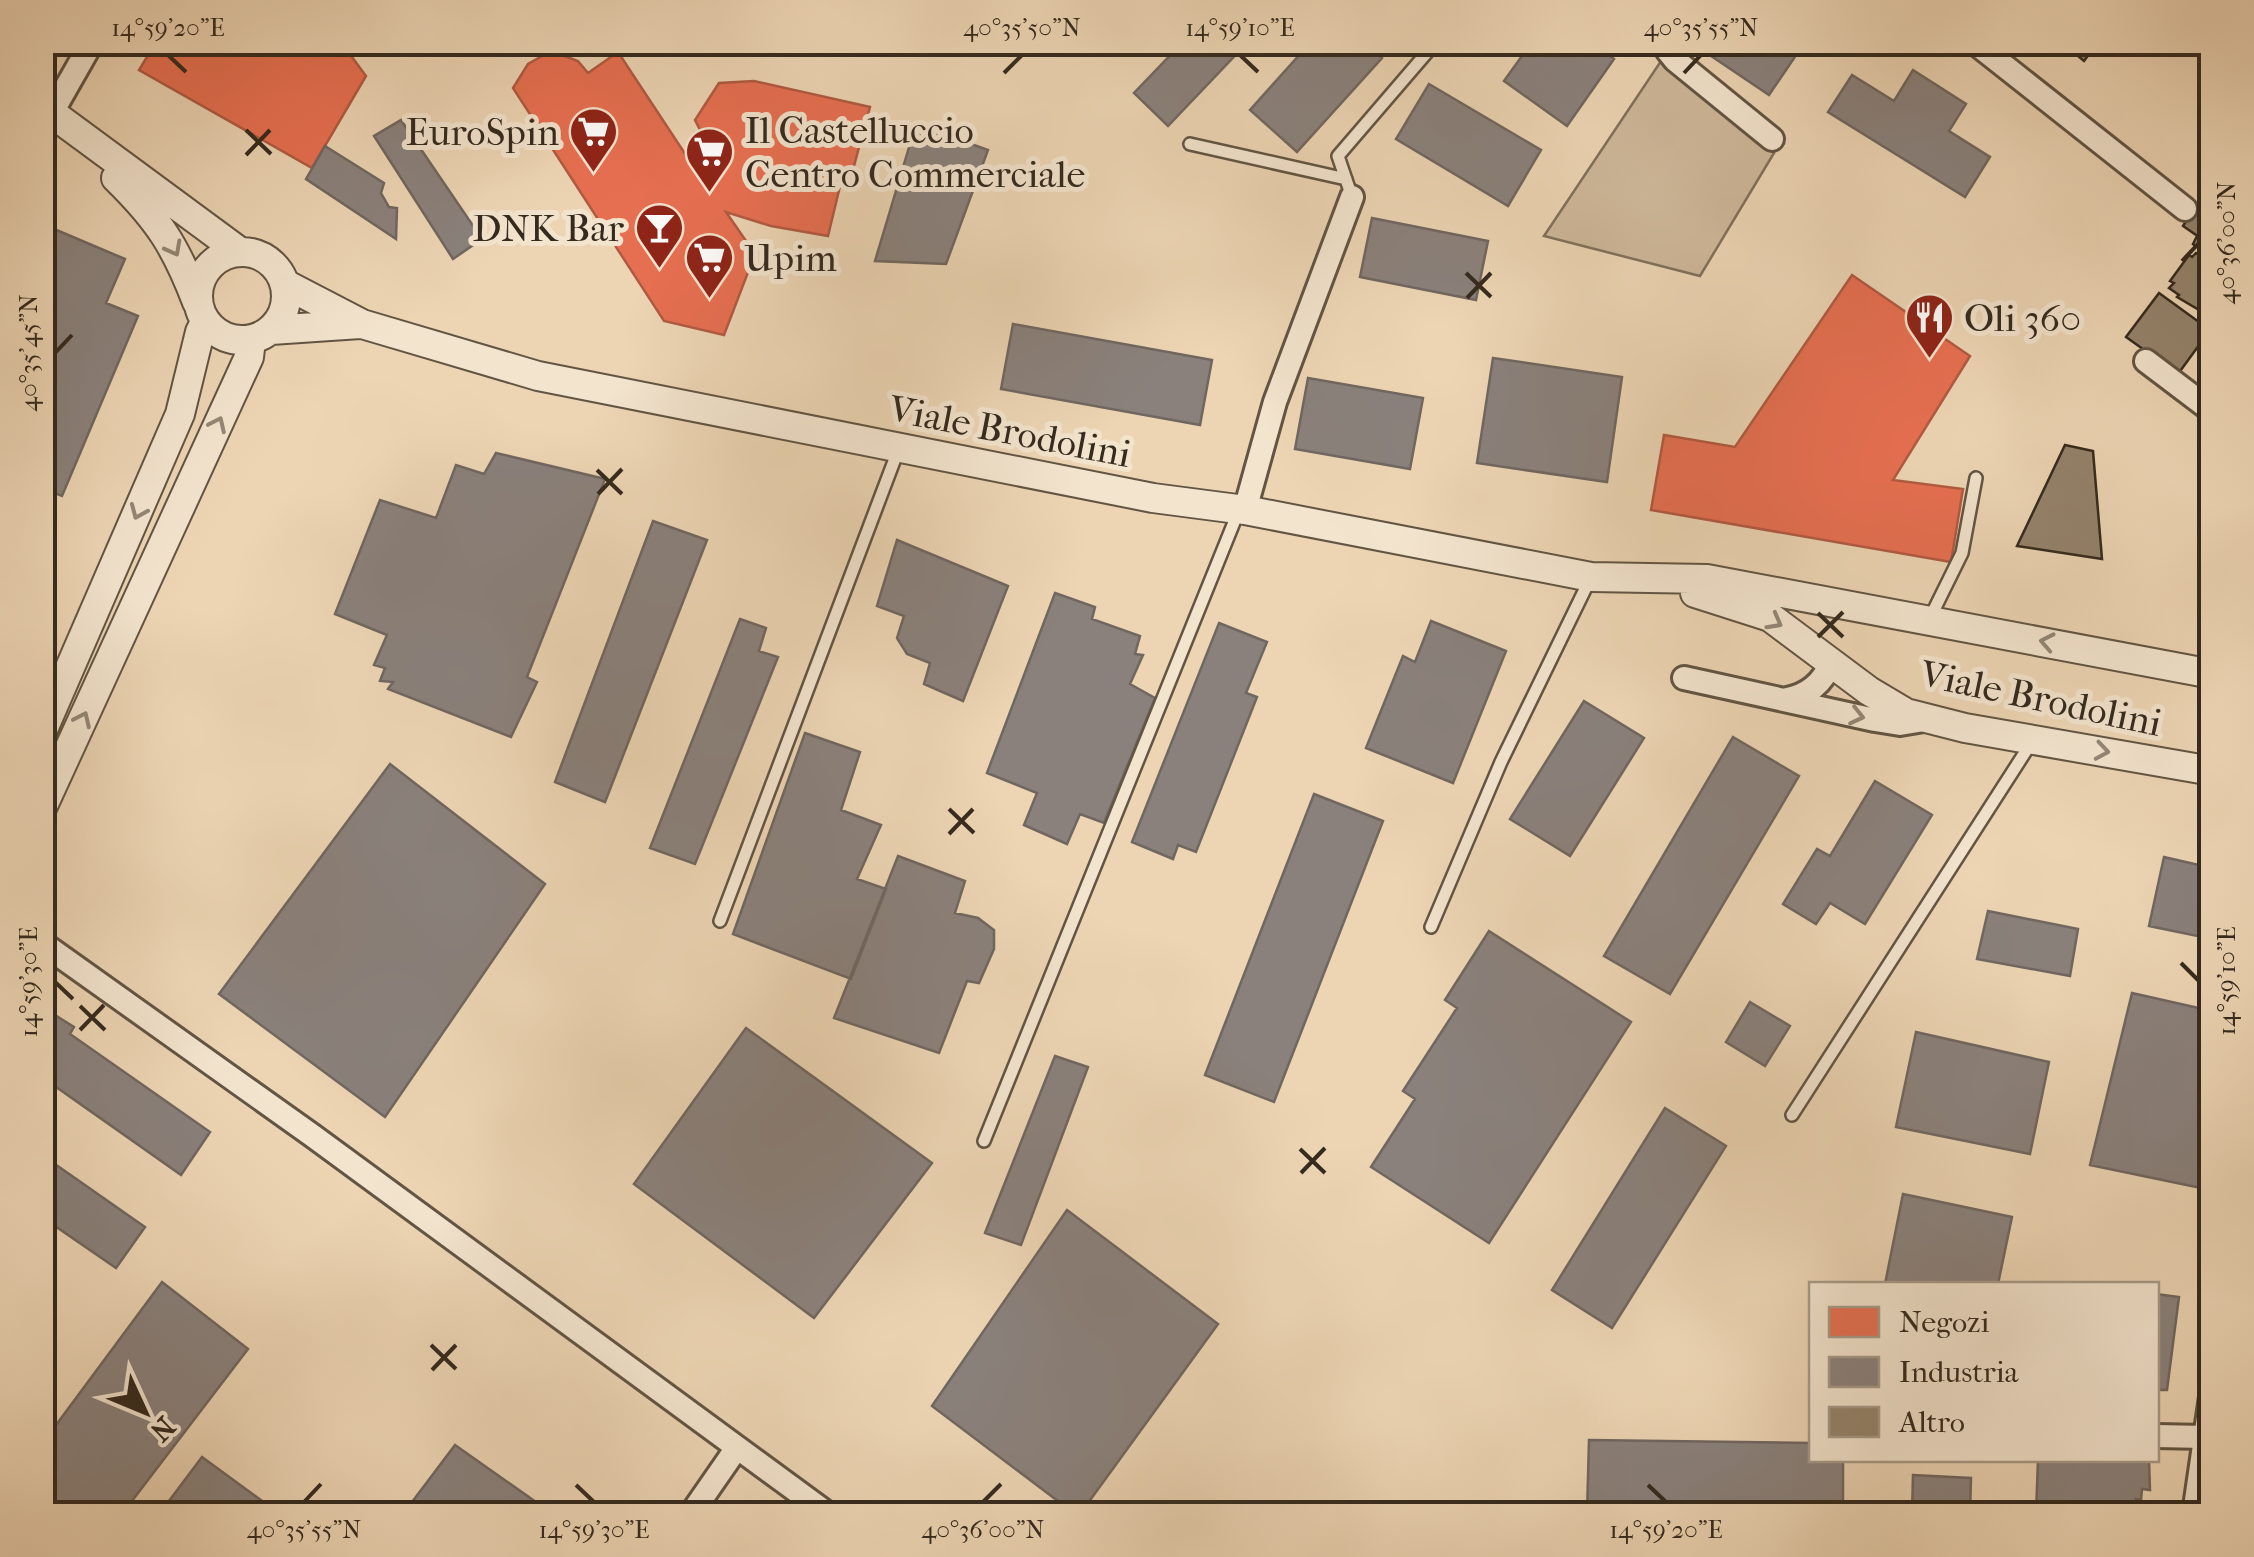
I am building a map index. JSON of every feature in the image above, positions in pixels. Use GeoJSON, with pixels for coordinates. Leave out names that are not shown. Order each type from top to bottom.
{"type":"FeatureCollection","features":[{"type":"Feature","properties":{"kind":"street"},"geometry":{"type":"LineString","coordinates":[[42,808],[249,357],[261,335],[284,309],[285,284],[272,264],[263,257],[240,252],[46,116],[92,42]]}},
{"type":"Feature","properties":{"kind":"street"},"geometry":{"type":"LineString","coordinates":[[1667,42],[1674,60],[1772,139]]}},
{"type":"Feature","properties":{"kind":"street"},"geometry":{"type":"LineString","coordinates":[[1974,42],[2185,209]]}},
{"type":"Feature","properties":{"kind":"street"},"geometry":{"type":"LineString","coordinates":[[96,148],[110,173],[152,214],[172,243],[201,312],[226,338],[261,335]]}},
{"type":"Feature","properties":{"kind":"street"},"geometry":{"type":"LineString","coordinates":[[1242,510],[1274,402],[1349,188]]}},
{"type":"Feature","properties":{"kind":"street"},"geometry":{"type":"LineString","coordinates":[[42,732],[180,414],[200,332],[198,288],[213,262],[240,252]]}},
{"type":"Feature","properties":{"kind":"street","name":"Viale Brodolini"},"geometry":{"type":"LineString","coordinates":[[285,284],[362,324],[538,376],[1153,498],[1242,510],[1591,576],[1708,580],[2212,674]]}},
{"type":"Feature","properties":{"kind":"street","name":"Viale Brodolini"},"geometry":{"type":"LineString","coordinates":[[261,335],[362,324]]}},
{"type":"Feature","properties":{"kind":"street"},"geometry":{"type":"LineString","coordinates":[[2146,361],[2212,410]]}},
{"type":"Feature","properties":{"kind":"street","name":"Viale Brodolini"},"geometry":{"type":"LineString","coordinates":[[1651,578],[1770,618],[1869,691],[1906,713],[2212,771]]}},
{"type":"Feature","properties":{"kind":"street"},"geometry":{"type":"LineString","coordinates":[[1788,699],[1818,684],[1831,663]]}},
{"type":"Feature","properties":{"kind":"street"},"geometry":{"type":"LineString","coordinates":[[1684,678],[1888,722],[1927,719]]}},
{"type":"Feature","properties":{"kind":"street"},"geometry":{"type":"LineString","coordinates":[[42,942],[828,1514]]}},
{"type":"Feature","properties":{"kind":"street"},"geometry":{"type":"LineString","coordinates":[[2194,1514],[2212,1390]]}},
{"type":"Feature","properties":{"kind":"street"},"geometry":{"type":"LineString","coordinates":[[2159,1436],[2206,1438]]}},
{"type":"Feature","properties":{"kind":"street"},"geometry":{"type":"LineString","coordinates":[[691,1514],[736,1449]]}},
{"type":"Feature","properties":{"kind":"lane"},"geometry":{"type":"LineString","coordinates":[[1349,188],[1338,156],[1436,42]]}},
{"type":"Feature","properties":{"kind":"lane"},"geometry":{"type":"LineString","coordinates":[[1190,144],[1349,188]]}},
{"type":"Feature","properties":{"kind":"lane"},"geometry":{"type":"LineString","coordinates":[[720,921],[899,447]]}},
{"type":"Feature","properties":{"kind":"lane"},"geometry":{"type":"LineString","coordinates":[[1929,620],[1962,553],[1976,478]]}},
{"type":"Feature","properties":{"kind":"lane"},"geometry":{"type":"LineString","coordinates":[[984,1141],[1242,510]]}},
{"type":"Feature","properties":{"kind":"lane"},"geometry":{"type":"LineString","coordinates":[[1430,927],[1501,762],[1591,576]]}},
{"type":"Feature","properties":{"kind":"lane"},"geometry":{"type":"LineString","coordinates":[[1792,1115],[2034,740]]}},
{"type":"Feature","properties":{"kind":"shaded area"},"geometry":{"type":"Polygon","coordinates":[[[1661,61],[1774,153],[1700,276],[1544,236],[1661,61]]]}},
{"type":"Feature","properties":{"kind":"building: Negozi"},"geometry":{"type":"Polygon","coordinates":[[[156,42],[341,42],[366,76],[312,168],[139,70],[156,42]]]}},
{"type":"Feature","properties":{"kind":"building: Negozi","name":"Il Castelluccio Centro Commerciale"},"geometry":{"type":"Polygon","coordinates":[[[551,51],[578,61],[588,73],[618,52],[697,172],[715,159],[695,120],[719,83],[754,81],[870,107],[851,177],[842,178],[828,236],[771,226],[726,212],[755,254],[724,335],[664,321],[513,88],[528,64],[551,51]]]}},
{"type":"Feature","properties":{"kind":"building: Negozi"},"geometry":{"type":"Polygon","coordinates":[[[1852,275],[1970,356],[1893,480],[1963,489],[1951,562],[1651,510],[1664,435],[1735,447],[1852,275]]]}},
{"type":"Feature","properties":{"kind":"building: Industria"},"geometry":{"type":"Polygon","coordinates":[[[1183,42],[1248,42],[1168,126],[1134,93],[1183,42]]]}},
{"type":"Feature","properties":{"kind":"building: Industria"},"geometry":{"type":"Polygon","coordinates":[[[1311,42],[1365,42],[1382,58],[1297,152],[1250,110],[1311,42]]]}},
{"type":"Feature","properties":{"kind":"building: Industria"},"geometry":{"type":"Polygon","coordinates":[[[1532,42],[1591,42],[1614,59],[1567,126],[1504,81],[1532,42]]]}},
{"type":"Feature","properties":{"kind":"building: Industria"},"geometry":{"type":"Polygon","coordinates":[[[1720,42],[1805,42],[1769,95],[1711,56],[1720,42]]]}},
{"type":"Feature","properties":{"kind":"building: Industria"},"geometry":{"type":"Polygon","coordinates":[[[1913,70],[1966,104],[1949,131],[1990,157],[1965,197],[1828,112],[1852,75],[1894,101],[1913,70]]]}},
{"type":"Feature","properties":{"kind":"building: Industria"},"geometry":{"type":"Polygon","coordinates":[[[1429,84],[1541,150],[1508,206],[1396,139],[1429,84]]]}},
{"type":"Feature","properties":{"kind":"building: Industria"},"geometry":{"type":"Polygon","coordinates":[[[401,120],[482,239],[453,259],[374,136],[401,120]]]}},
{"type":"Feature","properties":{"kind":"building: Industria"},"geometry":{"type":"Polygon","coordinates":[[[916,124],[988,150],[946,264],[875,261],[916,124]]]}},
{"type":"Feature","properties":{"kind":"building: Industria"},"geometry":{"type":"Polygon","coordinates":[[[325,146],[384,183],[381,193],[389,207],[397,208],[396,239],[306,179],[325,146]]]}},
{"type":"Feature","properties":{"kind":"building: Industria"},"geometry":{"type":"Polygon","coordinates":[[[1372,218],[1488,241],[1476,300],[1360,277],[1372,218]]]}},
{"type":"Feature","properties":{"kind":"building: Industria"},"geometry":{"type":"Polygon","coordinates":[[[47,226],[125,259],[106,303],[138,316],[62,496],[42,488],[42,237],[47,226]]]}},
{"type":"Feature","properties":{"kind":"building: Industria"},"geometry":{"type":"Polygon","coordinates":[[[1013,324],[1212,360],[1200,425],[1001,389],[1013,324]]]}},
{"type":"Feature","properties":{"kind":"building: Industria"},"geometry":{"type":"Polygon","coordinates":[[[1493,358],[1622,377],[1607,482],[1477,463],[1493,358]]]}},
{"type":"Feature","properties":{"kind":"building: Industria"},"geometry":{"type":"Polygon","coordinates":[[[1308,378],[1423,398],[1410,469],[1295,449],[1308,378]]]}},
{"type":"Feature","properties":{"kind":"building: Industria"},"geometry":{"type":"Polygon","coordinates":[[[496,453],[605,479],[527,677],[537,682],[511,737],[388,689],[393,682],[380,681],[385,668],[374,665],[387,635],[335,614],[380,500],[436,518],[456,465],[484,474],[496,453]]]}},
{"type":"Feature","properties":{"kind":"building: Industria"},"geometry":{"type":"Polygon","coordinates":[[[653,521],[707,540],[605,802],[555,782],[653,521]]]}},
{"type":"Feature","properties":{"kind":"building: Industria"},"geometry":{"type":"Polygon","coordinates":[[[897,540],[1008,586],[963,701],[924,684],[930,663],[907,654],[897,638],[904,616],[877,606],[897,540]]]}},
{"type":"Feature","properties":{"kind":"building: Industria"},"geometry":{"type":"Polygon","coordinates":[[[1055,593],[1095,607],[1092,619],[1140,636],[1135,654],[1143,655],[1130,684],[1155,698],[1104,823],[1080,814],[1067,844],[1024,825],[1037,793],[987,773],[1055,593]]]}},
{"type":"Feature","properties":{"kind":"building: Industria"},"geometry":{"type":"Polygon","coordinates":[[[740,619],[766,628],[759,651],[778,657],[695,864],[650,848],[740,619]]]}},
{"type":"Feature","properties":{"kind":"building: Industria"},"geometry":{"type":"Polygon","coordinates":[[[1431,621],[1506,651],[1453,783],[1366,748],[1403,656],[1415,662],[1431,621]]]}},
{"type":"Feature","properties":{"kind":"building: Industria"},"geometry":{"type":"Polygon","coordinates":[[[1219,623],[1267,642],[1246,693],[1257,697],[1196,852],[1178,845],[1173,859],[1132,842],[1219,623]]]}},
{"type":"Feature","properties":{"kind":"building: Industria"},"geometry":{"type":"Polygon","coordinates":[[[1584,701],[1644,738],[1570,856],[1510,819],[1584,701]]]}},
{"type":"Feature","properties":{"kind":"building: Industria"},"geometry":{"type":"Polygon","coordinates":[[[805,733],[860,752],[841,810],[881,825],[857,879],[886,889],[851,979],[733,934],[805,733]]]}},
{"type":"Feature","properties":{"kind":"building: Industria"},"geometry":{"type":"Polygon","coordinates":[[[1733,737],[1799,776],[1670,994],[1604,956],[1733,737]]]}},
{"type":"Feature","properties":{"kind":"building: Industria"},"geometry":{"type":"Polygon","coordinates":[[[390,764],[545,884],[385,1117],[219,994],[390,764]]]}},
{"type":"Feature","properties":{"kind":"building: Industria"},"geometry":{"type":"Polygon","coordinates":[[[1875,781],[1932,815],[1865,924],[1830,903],[1816,924],[1783,904],[1817,849],[1830,856],[1875,781]]]}},
{"type":"Feature","properties":{"kind":"building: Industria"},"geometry":{"type":"Polygon","coordinates":[[[1314,794],[1383,821],[1274,1102],[1205,1075],[1314,794]]]}},
{"type":"Feature","properties":{"kind":"building: Industria"},"geometry":{"type":"Polygon","coordinates":[[[898,856],[965,881],[955,913],[978,918],[994,930],[994,949],[979,983],[967,981],[939,1053],[834,1018],[898,856]]]}},
{"type":"Feature","properties":{"kind":"building: Industria"},"geometry":{"type":"Polygon","coordinates":[[[2164,857],[2212,868],[2212,939],[2149,926],[2164,857]]]}},
{"type":"Feature","properties":{"kind":"building: Industria"},"geometry":{"type":"Polygon","coordinates":[[[1988,911],[2078,929],[2070,976],[1977,959],[1988,911]]]}},
{"type":"Feature","properties":{"kind":"building: Industria"},"geometry":{"type":"Polygon","coordinates":[[[1489,931],[1631,1022],[1489,1243],[1371,1167],[1415,1099],[1403,1091],[1457,1008],[1445,1000],[1489,931]]]}},
{"type":"Feature","properties":{"kind":"building: Industria"},"geometry":{"type":"Polygon","coordinates":[[[2132,993],[2212,1011],[2212,1117],[2207,1136],[2212,1138],[2212,1145],[2201,1188],[2090,1165],[2132,993]]]}},
{"type":"Feature","properties":{"kind":"building: Industria"},"geometry":{"type":"Polygon","coordinates":[[[1750,1002],[1790,1026],[1765,1066],[1726,1042],[1750,1002]]]}},
{"type":"Feature","properties":{"kind":"building: Industria"},"geometry":{"type":"Polygon","coordinates":[[[42,1007],[74,1027],[70,1034],[210,1132],[181,1175],[42,1077],[42,1007]]]}},
{"type":"Feature","properties":{"kind":"building: Industria"},"geometry":{"type":"Polygon","coordinates":[[[746,1028],[932,1163],[814,1318],[634,1184],[746,1028]]]}},
{"type":"Feature","properties":{"kind":"building: Industria"},"geometry":{"type":"Polygon","coordinates":[[[1916,1032],[2049,1062],[2030,1154],[1896,1127],[1916,1032]]]}},
{"type":"Feature","properties":{"kind":"building: Industria"},"geometry":{"type":"Polygon","coordinates":[[[1055,1056],[1088,1067],[1021,1245],[985,1233],[1055,1056]]]}},
{"type":"Feature","properties":{"kind":"building: Industria"},"geometry":{"type":"Polygon","coordinates":[[[1665,1108],[1726,1146],[1612,1328],[1552,1290],[1665,1108]]]}},
{"type":"Feature","properties":{"kind":"building: Industria"},"geometry":{"type":"Polygon","coordinates":[[[42,1155],[145,1227],[116,1268],[42,1217],[42,1155]]]}},
{"type":"Feature","properties":{"kind":"building: Industria"},"geometry":{"type":"Polygon","coordinates":[[[1903,1194],[2012,1217],[1998,1282],[1885,1282],[1903,1194]]]}},
{"type":"Feature","properties":{"kind":"building: Industria"},"geometry":{"type":"Polygon","coordinates":[[[1067,1210],[1218,1324],[1080,1514],[932,1406],[1067,1210]]]}},
{"type":"Feature","properties":{"kind":"building: Industria"},"geometry":{"type":"Polygon","coordinates":[[[162,1282],[248,1349],[122,1514],[42,1514],[42,1444],[162,1282]]]}},
{"type":"Feature","properties":{"kind":"building: Industria"},"geometry":{"type":"Polygon","coordinates":[[[2159,1294],[2179,1297],[2167,1390],[2159,1390],[2159,1294]]]}},
{"type":"Feature","properties":{"kind":"building: Industria"},"geometry":{"type":"Polygon","coordinates":[[[1589,1440],[1809,1443],[1809,1462],[1843,1462],[1843,1514],[1587,1514],[1589,1440]]]}},
{"type":"Feature","properties":{"kind":"building: Industria"},"geometry":{"type":"Polygon","coordinates":[[[455,1445],[553,1514],[403,1514],[455,1445]]]}},
{"type":"Feature","properties":{"kind":"building: Industria"},"geometry":{"type":"Polygon","coordinates":[[[202,1457],[280,1514],[171,1514],[163,1509],[202,1457]]]}},
{"type":"Feature","properties":{"kind":"building: Industria"},"geometry":{"type":"Polygon","coordinates":[[[2038,1462],[2149,1462],[2150,1490],[2142,1489],[2141,1500],[2136,1499],[2135,1514],[2036,1514],[2038,1462]]]}},
{"type":"Feature","properties":{"kind":"building: Industria"},"geometry":{"type":"Polygon","coordinates":[[[1913,1475],[1971,1478],[1970,1514],[1912,1514],[1913,1475]]]}},
{"type":"Feature","properties":{"kind":"building: Altro"},"geometry":{"type":"Polygon","coordinates":[[[2061,42],[2098,42],[2084,61],[2061,42]]]}},
{"type":"Feature","properties":{"kind":"building: Altro"},"geometry":{"type":"Polygon","coordinates":[[[2212,181],[2212,246],[2183,226],[2212,181]]]}},
{"type":"Feature","properties":{"kind":"building: Altro"},"geometry":{"type":"Polygon","coordinates":[[[2197,236],[2212,246],[2212,264],[2205,260],[2208,255],[2193,244],[2197,236]]]}},
{"type":"Feature","properties":{"kind":"building: Altro"},"geometry":{"type":"Polygon","coordinates":[[[2196,253],[2212,264],[2212,295],[2201,311],[2169,288],[2189,255],[2196,253]]]}},
{"type":"Feature","properties":{"kind":"building: Altro"},"geometry":{"type":"Polygon","coordinates":[[[2159,293],[2210,330],[2178,374],[2126,337],[2159,293]]]}},
{"type":"Feature","properties":{"kind":"building: Altro"},"geometry":{"type":"Polygon","coordinates":[[[2065,445],[2093,451],[2102,559],[2017,546],[2065,445]]]}},
{"type":"Feature","properties":{"kind":"place","name":"EuroSpin"},"geometry":{"type":"Point","coordinates":[594,174]}},
{"type":"Feature","properties":{"kind":"place","name":"Il Castelluccio Centro Commerciale"},"geometry":{"type":"Point","coordinates":[710,194]}},
{"type":"Feature","properties":{"kind":"place","name":"DNK Bar"},"geometry":{"type":"Point","coordinates":[659,270]}},
{"type":"Feature","properties":{"kind":"place","name":"Upim"},"geometry":{"type":"Point","coordinates":[709,300]}},
{"type":"Feature","properties":{"kind":"place","name":"Oli 360"},"geometry":{"type":"Point","coordinates":[1929,360]}}]}
